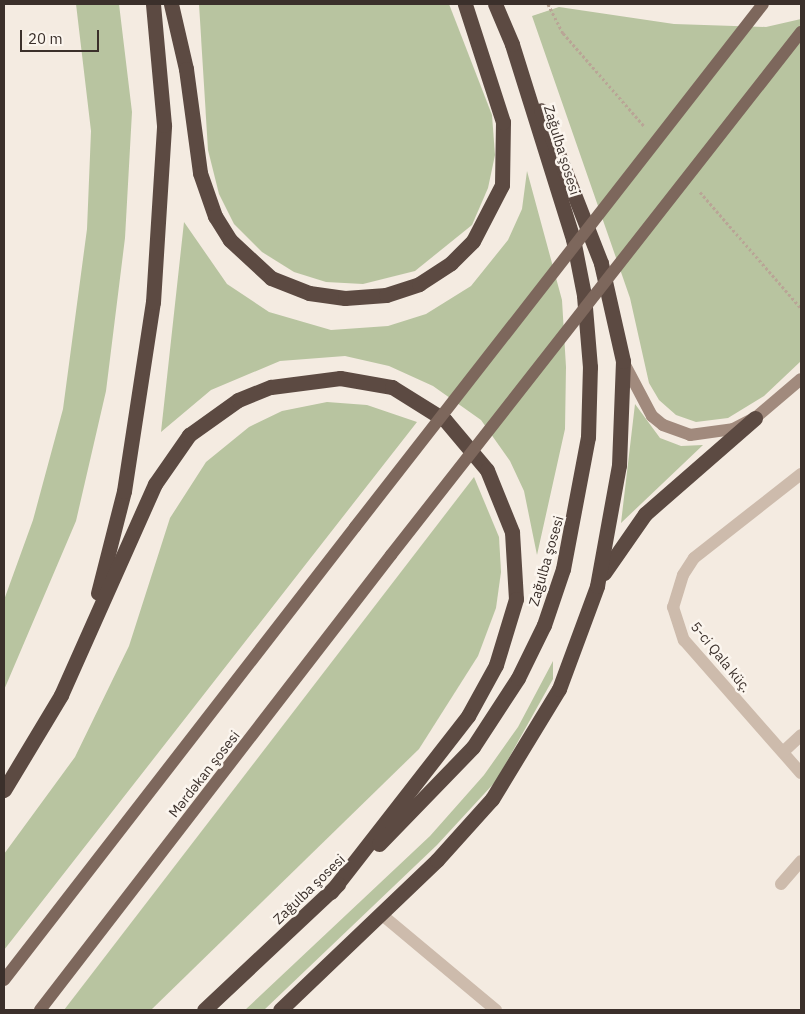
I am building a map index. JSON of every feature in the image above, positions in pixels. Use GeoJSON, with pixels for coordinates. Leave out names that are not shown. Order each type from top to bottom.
{"type":"FeatureCollection","features":[{"type":"Feature","properties":{"kind":"highway"},"geometry":{"type":"LineString","coordinates":[[88,633],[124,491],[153,302],[164,125],[153,4]]}},
{"type":"Feature","properties":{"kind":"highway"},"geometry":{"type":"LineString","coordinates":[[171,4],[186,69],[200,173],[220,224],[241,253],[271,278],[309,293],[345,298],[386,295],[419,284],[451,263],[473,241],[502,185],[503,122],[465,4]]}},
{"type":"Feature","properties":{"kind":"highway","name":"Zağulba şosesi"},"geometry":{"type":"LineString","coordinates":[[204,1010],[331,892],[432,793],[492,722],[544,626],[577,510],[588,437],[590,367],[584,295],[572,239],[512,44],[495,4]]}},
{"type":"Feature","properties":{"kind":"highway"},"geometry":{"type":"LineString","coordinates":[[280,1010],[381,914],[492,799],[517,762],[559,689],[597,586],[619,465],[623,361],[601,263],[512,44]]}},
{"type":"Feature","properties":{"kind":"highway"},"geometry":{"type":"LineString","coordinates":[[4,790],[61,695],[155,484],[173,455],[196,429],[238,400],[305,380],[369,380],[412,396],[460,434],[497,488],[512,532],[517,580],[510,628],[468,716],[331,892]]}},
{"type":"Feature","properties":{"kind":"highway"},"geometry":{"type":"LineString","coordinates":[[597,586],[645,514],[755,418]]}},
{"type":"Feature","properties":{"kind":"main road"},"geometry":{"type":"LineString","coordinates":[[4,980],[354,527],[763,4]]}},
{"type":"Feature","properties":{"kind":"main road","name":"Mərdəkan şosesi"},"geometry":{"type":"LineString","coordinates":[[40,1010],[391,555],[801,32]]}},
{"type":"Feature","properties":{"kind":"street"},"geometry":{"type":"LineString","coordinates":[[623,361],[652,416],[674,430],[718,433],[755,418],[801,379]]}},
{"type":"Feature","properties":{"kind":"street","name":"5-ci Qala küç."},"geometry":{"type":"LineString","coordinates":[[801,474],[694,558],[682,575],[673,608],[684,640],[801,773]]}},
{"type":"Feature","properties":{"kind":"street"},"geometry":{"type":"LineString","coordinates":[[783,752],[801,735]]}},
{"type":"Feature","properties":{"kind":"street"},"geometry":{"type":"LineString","coordinates":[[781,884],[801,861]]}},
{"type":"Feature","properties":{"kind":"street"},"geometry":{"type":"LineString","coordinates":[[381,914],[496,1010]]}},
{"type":"Feature","properties":{"kind":"path"},"geometry":{"type":"LineString","coordinates":[[548,4],[563,33],[647,130]]}},
{"type":"Feature","properties":{"kind":"path"},"geometry":{"type":"LineString","coordinates":[[698,190],[801,308]]}},
{"type":"Feature","properties":{"kind":"green space"},"geometry":{"type":"Polygon","coordinates":[[[76,4],[119,4],[132,112],[125,238],[106,391],[76,521],[4,690],[4,600],[33,520],[63,409],[87,229],[91,131],[76,4]]]}},
{"type":"Feature","properties":{"kind":"green space"},"geometry":{"type":"Polygon","coordinates":[[[199,4],[449,4],[492,115],[495,155],[488,188],[472,225],[415,271],[363,284],[326,282],[294,272],[262,252],[234,224],[219,194],[208,150],[199,4]]]}},
{"type":"Feature","properties":{"kind":"green space"},"geometry":{"type":"Polygon","coordinates":[[[559,7],[674,24],[766,27],[801,19],[801,361],[764,396],[728,418],[696,422],[676,415],[659,400],[649,383],[630,298],[532,16],[559,7]]]}},
{"type":"Feature","properties":{"kind":"green space"},"geometry":{"type":"Polygon","coordinates":[[[527,171],[562,300],[566,367],[565,429],[537,555],[524,491],[510,461],[481,420],[433,386],[389,366],[345,356],[280,361],[211,390],[161,432],[184,222],[227,284],[269,312],[331,330],[388,326],[426,314],[471,286],[508,240],[522,209],[527,171]]]}},
{"type":"Feature","properties":{"kind":"green space"},"geometry":{"type":"Polygon","coordinates":[[[327,402],[367,405],[417,422],[4,950],[4,854],[75,757],[129,646],[170,518],[206,462],[249,427],[282,411],[327,402]]]}},
{"type":"Feature","properties":{"kind":"green space"},"geometry":{"type":"Polygon","coordinates":[[[635,404],[660,438],[681,446],[703,445],[621,523],[635,404]]]}},
{"type":"Feature","properties":{"kind":"green space"},"geometry":{"type":"Polygon","coordinates":[[[474,477],[499,537],[501,572],[496,608],[478,656],[419,749],[151,1010],[64,1010],[474,477]]]}},
{"type":"Feature","properties":{"kind":"green space"},"geometry":{"type":"Polygon","coordinates":[[[553,661],[553,679],[496,781],[437,845],[264,1010],[245,1010],[430,836],[484,775],[518,727],[553,661]]]}}]}
